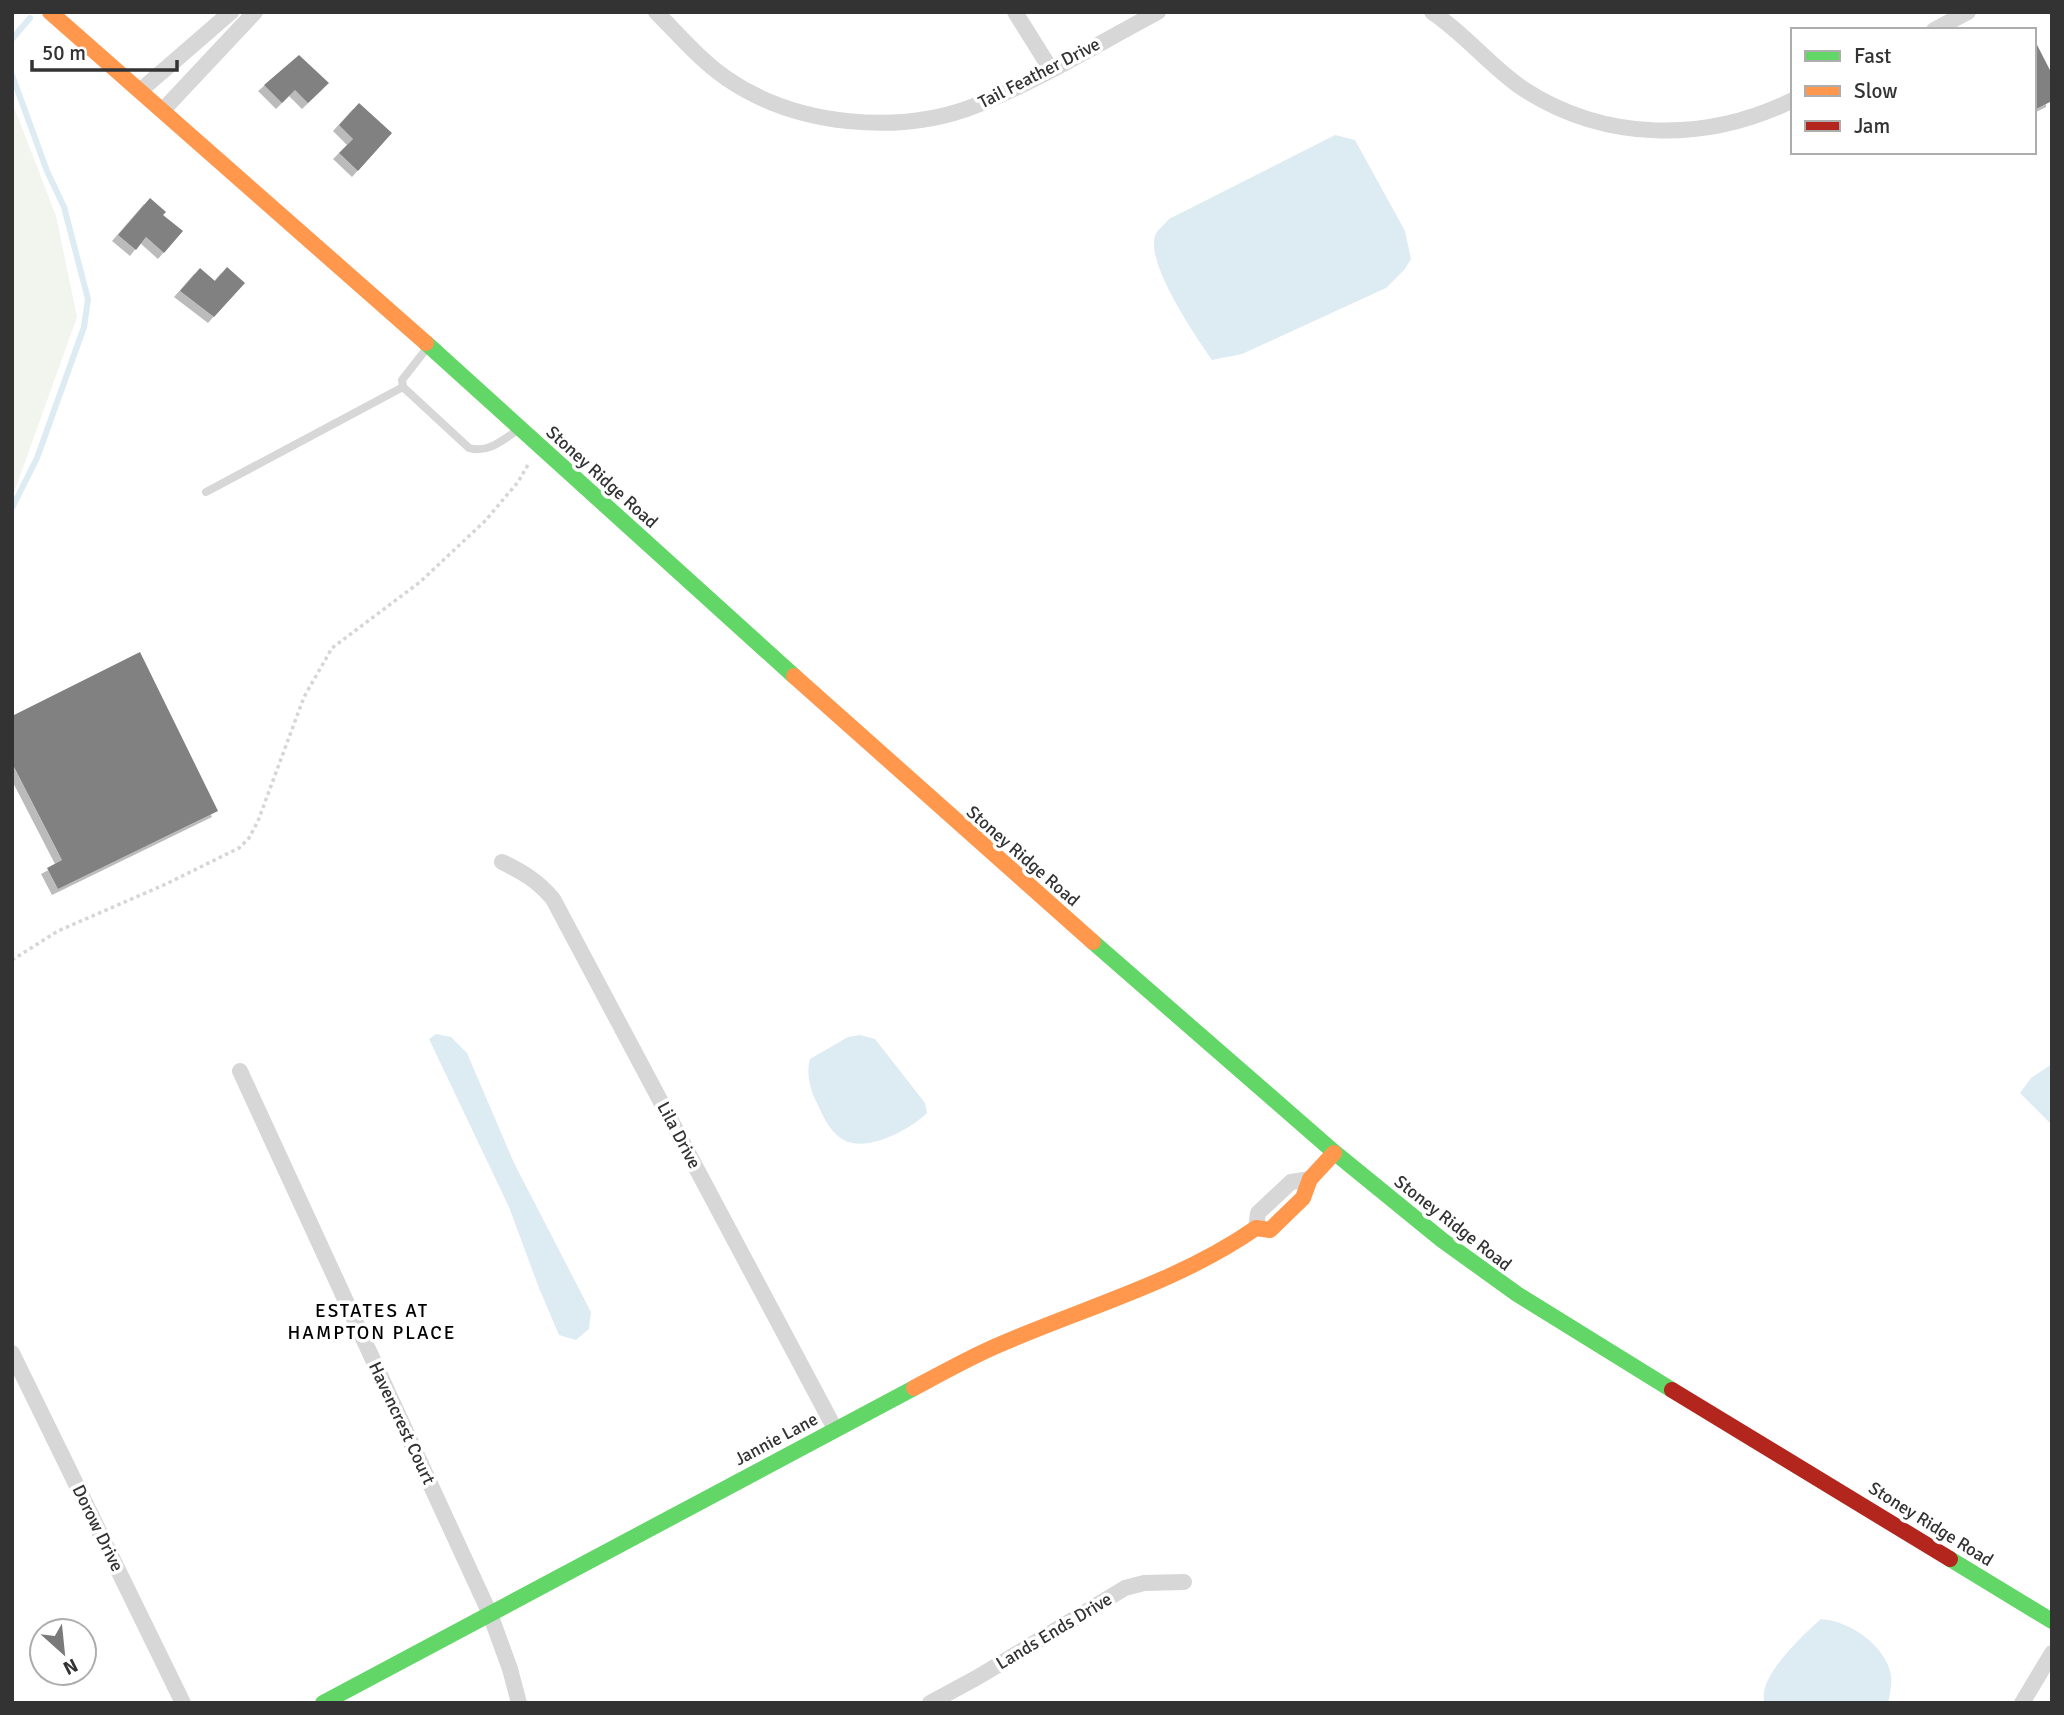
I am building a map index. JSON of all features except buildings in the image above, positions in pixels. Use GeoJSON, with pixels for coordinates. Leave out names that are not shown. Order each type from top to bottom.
{"type":"FeatureCollection","features":[{"type":"Feature","properties":{"kind":"street","name":"Stoney Ridge Road"},"geometry":{"type":"LineString","coordinates":[[50,12],[164,109],[977,841],[1334,1153],[1499,1284],[2052,1621]]}},
{"type":"Feature","properties":{"kind":"street"},"geometry":{"type":"LineString","coordinates":[[141,90],[231,12]]}},
{"type":"Feature","properties":{"kind":"street"},"geometry":{"type":"LineString","coordinates":[[164,109],[255,12]]}},
{"type":"Feature","properties":{"kind":"street","name":"Tail Feather Drive"},"geometry":{"type":"LineString","coordinates":[[656,12],[702,59],[740,87],[793,110],[849,122],[910,120],[965,109],[1158,12]]}},
{"type":"Feature","properties":{"kind":"street"},"geometry":{"type":"LineString","coordinates":[[1015,12],[1050,68]]}},
{"type":"Feature","properties":{"kind":"street"},"geometry":{"type":"LineString","coordinates":[[1432,12],[1523,88],[1566,111],[1601,122],[1656,131],[1692,131],[1745,119],[1791,101]]}},
{"type":"Feature","properties":{"kind":"street"},"geometry":{"type":"LineString","coordinates":[[1938,28],[1968,12]]}},
{"type":"Feature","properties":{"kind":"street","name":"Lila Drive"},"geometry":{"type":"LineString","coordinates":[[502,862],[541,884],[553,899],[835,1429]]}},
{"type":"Feature","properties":{"kind":"street","name":"Havencrest Court"},"geometry":{"type":"LineString","coordinates":[[240,1071],[490,1614],[519,1703]]}},
{"type":"Feature","properties":{"kind":"street","name":"Jannie Lane"},"geometry":{"type":"LineString","coordinates":[[323,1703],[993,1347],[1206,1260],[1256,1228],[1270,1230],[1304,1198],[1310,1179],[1334,1153]]}},
{"type":"Feature","properties":{"kind":"street","name":"Dorow Drive"},"geometry":{"type":"LineString","coordinates":[[12,1353],[183,1703]]}},
{"type":"Feature","properties":{"kind":"street","name":"Lands Ends Drive"},"geometry":{"type":"LineString","coordinates":[[930,1703],[1125,1588],[1144,1583],[1184,1582]]}},
{"type":"Feature","properties":{"kind":"street"},"geometry":{"type":"LineString","coordinates":[[2022,1703],[2052,1653]]}},
{"type":"Feature","properties":{"kind":"lane"},"geometry":{"type":"LineString","coordinates":[[429,346],[402,380],[403,387],[469,448],[475,450],[493,446],[520,429]]}},
{"type":"Feature","properties":{"kind":"lane"},"geometry":{"type":"LineString","coordinates":[[206,492],[403,387]]}},
{"type":"Feature","properties":{"kind":"path"},"geometry":{"type":"LineString","coordinates":[[12,960],[58,931],[166,884],[239,848],[249,838],[258,821],[304,697],[332,648],[420,582],[485,521],[518,482],[539,446]]}},
{"type":"Feature","properties":{"kind":"shaded area"},"geometry":{"type":"Polygon","coordinates":[[[12,102],[56,216],[77,317],[12,498],[12,102]]]}},
{"type":"Feature","properties":{"kind":"shaded area"},"geometry":{"type":"Polygon","coordinates":[[[1335,135],[1355,140],[1405,231],[1411,259],[1386,288],[1242,354],[1212,360],[1165,281],[1154,248],[1156,234],[1169,219],[1335,135]]]}},
{"type":"Feature","properties":{"kind":"shaded area"},"geometry":{"type":"Polygon","coordinates":[[[436,1034],[451,1037],[467,1053],[514,1163],[591,1312],[589,1329],[576,1340],[559,1335],[509,1207],[429,1039],[436,1034]]]}},
{"type":"Feature","properties":{"kind":"shaded area"},"geometry":{"type":"Polygon","coordinates":[[[860,1035],[875,1039],[925,1103],[927,1113],[900,1132],[864,1144],[844,1140],[831,1128],[814,1097],[809,1075],[810,1059],[848,1037],[860,1035]]]}},
{"type":"Feature","properties":{"kind":"shaded area"},"geometry":{"type":"Polygon","coordinates":[[[2052,1064],[2052,1125],[2020,1093],[2031,1078],[2052,1064]]]}},
{"type":"Feature","properties":{"kind":"shaded area"},"geometry":{"type":"Polygon","coordinates":[[[1821,1619],[1843,1624],[1865,1636],[1882,1654],[1891,1675],[1888,1703],[1765,1703],[1767,1682],[1774,1670],[1793,1646],[1821,1619]]]}},
{"type":"Feature","properties":{"kind":"waterway"},"geometry":{"type":"LineString","coordinates":[[12,39],[30,18]]}},
{"type":"Feature","properties":{"kind":"waterway"},"geometry":{"type":"LineString","coordinates":[[12,75],[47,171],[64,207],[88,299],[84,327],[37,458],[12,508]]}},
{"type":"Feature","properties":{"kind":"traffic: fast"},"geometry":{"type":"LineString","coordinates":[[426,343],[794,676]]}},
{"type":"Feature","properties":{"kind":"traffic: fast"},"geometry":{"type":"LineString","coordinates":[[1093,942],[1334,1152],[1442,1240],[1517,1294],[1672,1390]]}},
{"type":"Feature","properties":{"kind":"traffic: fast"},"geometry":{"type":"LineString","coordinates":[[323,1703],[914,1388]]}},
{"type":"Feature","properties":{"kind":"traffic: fast"},"geometry":{"type":"LineString","coordinates":[[1950,1559],[2052,1621]]}},
{"type":"Feature","properties":{"kind":"traffic: slow"},"geometry":{"type":"LineString","coordinates":[[50,12],[426,343]]}},
{"type":"Feature","properties":{"kind":"traffic: slow"},"geometry":{"type":"LineString","coordinates":[[794,676],[1093,942]]}},
{"type":"Feature","properties":{"kind":"traffic: slow"},"geometry":{"type":"LineString","coordinates":[[914,1388],[994,1347],[1162,1280],[1226,1247],[1256,1228],[1270,1230],[1303,1198],[1310,1179],[1334,1153]]}},
{"type":"Feature","properties":{"kind":"traffic: jam"},"geometry":{"type":"LineString","coordinates":[[1672,1390],[1950,1559]]}},
{"type":"Feature","properties":{"kind":"district","name":"ESTATES AT HAMPTON PLACE"},"geometry":{"type":"Point","coordinates":[372,1322]}}]}
